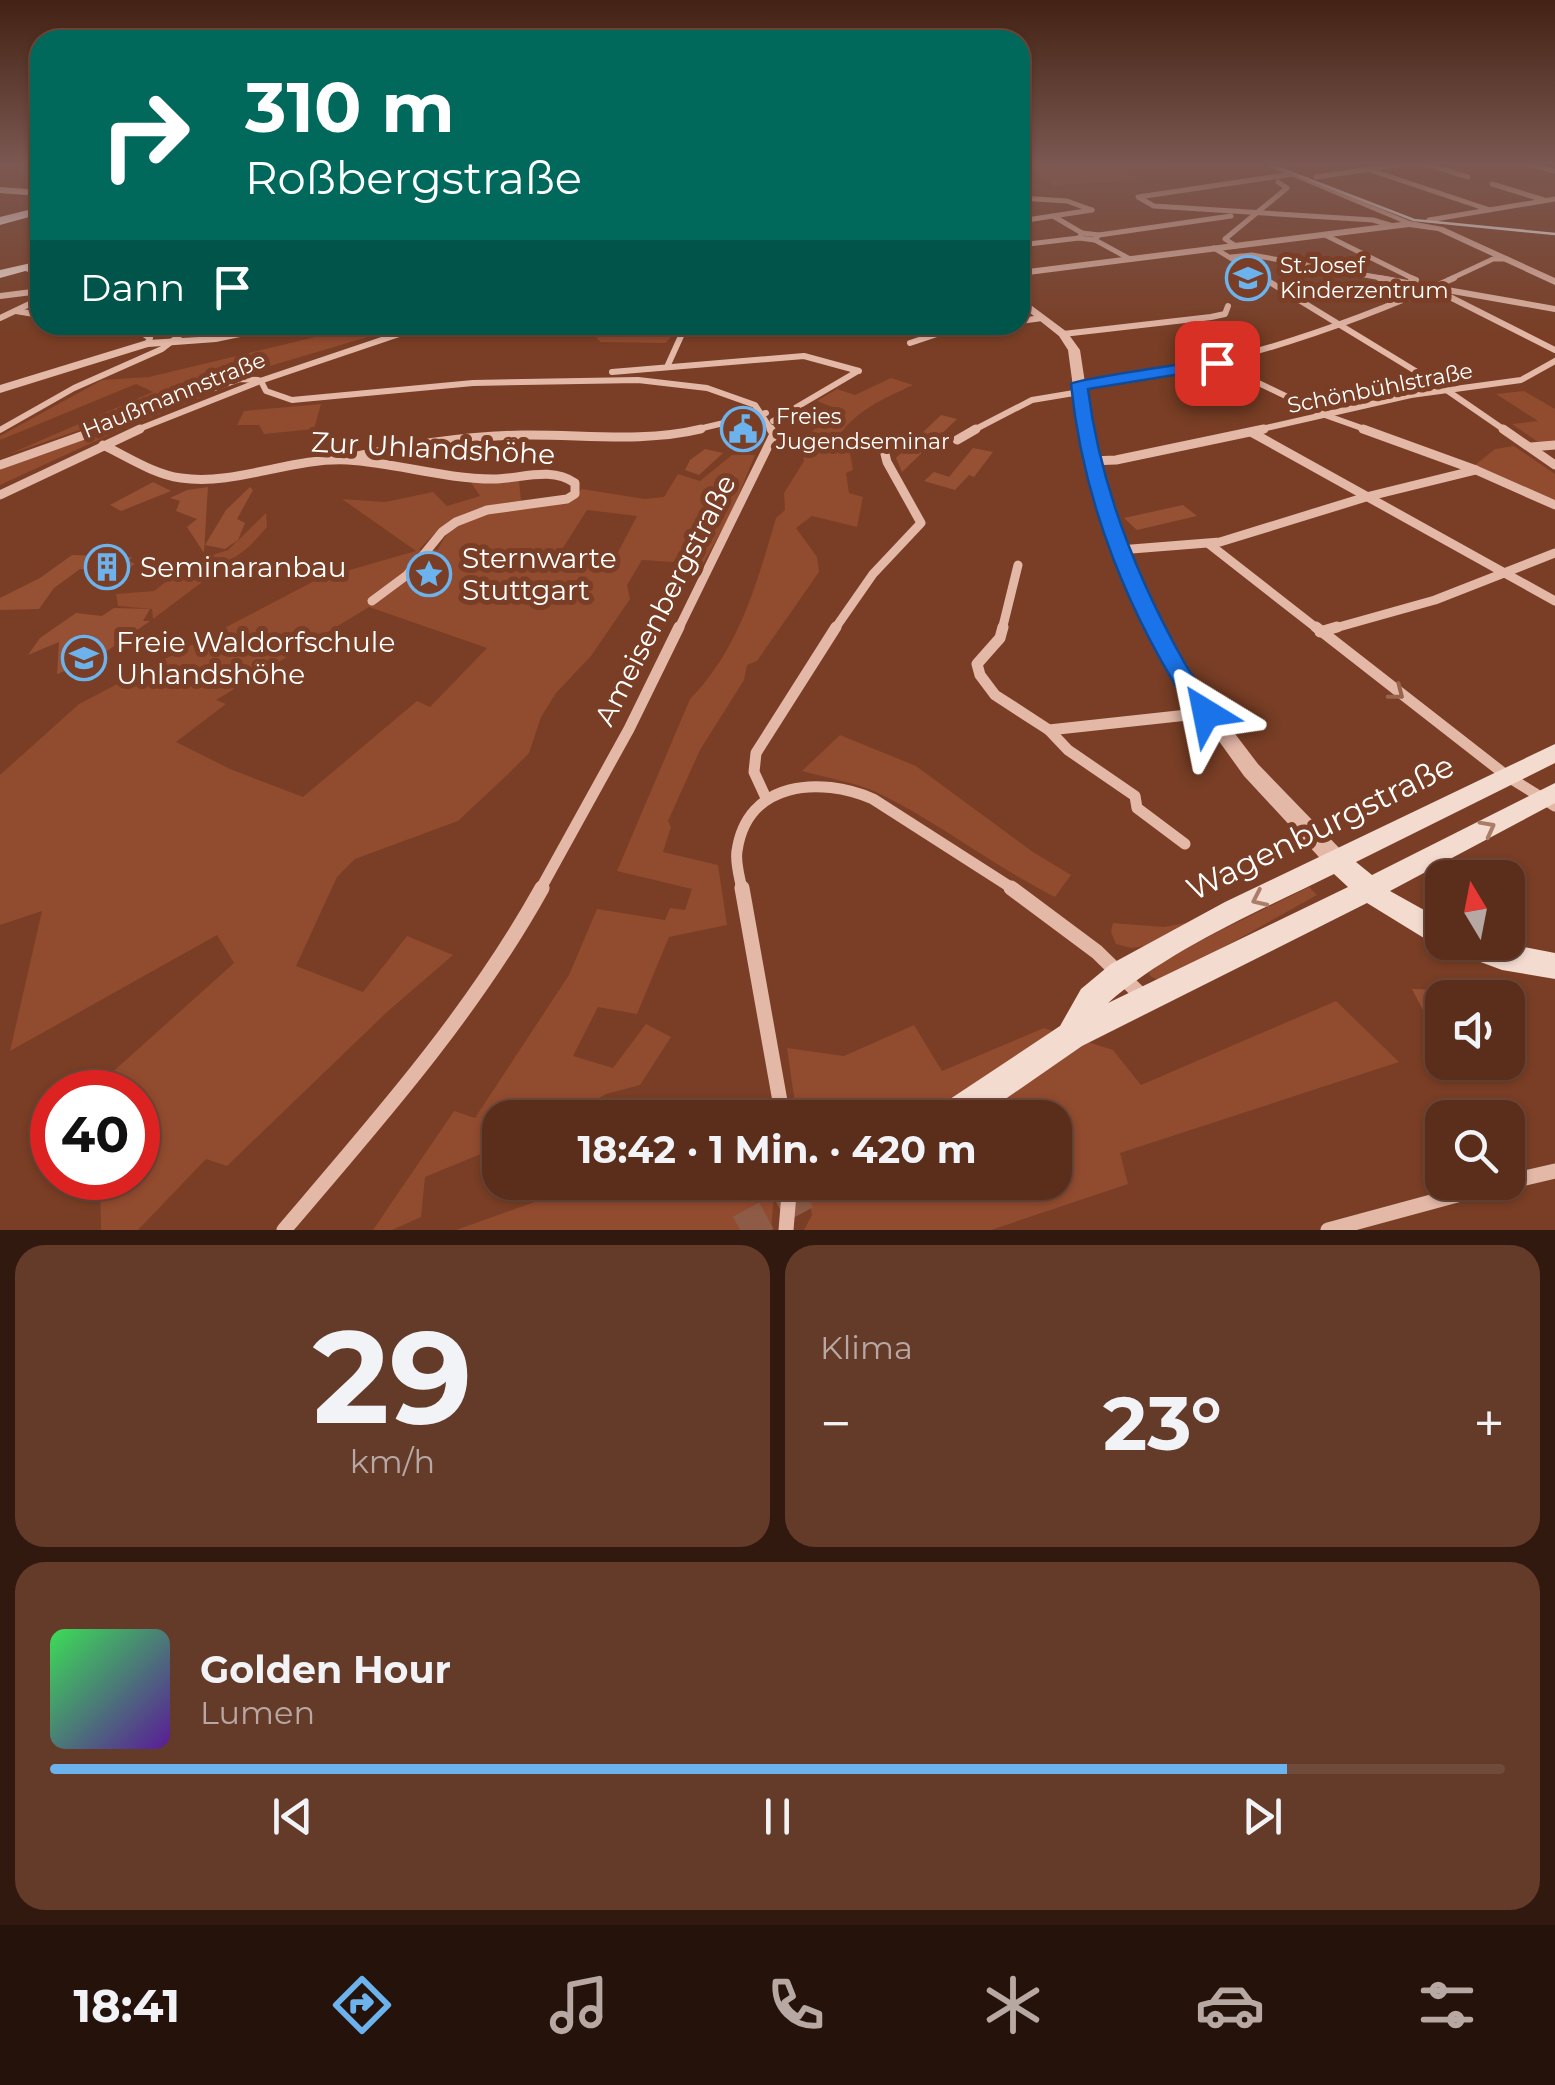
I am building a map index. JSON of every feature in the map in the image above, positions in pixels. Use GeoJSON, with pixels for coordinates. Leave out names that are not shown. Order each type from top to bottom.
{"type":"FeatureCollection","features":[{"type":"Feature","properties":{"kind":"main road"},"geometry":{"type":"LineString","coordinates":[[0,273],[30,265]]}},
{"type":"Feature","properties":{"kind":"main road"},"geometry":{"type":"LineString","coordinates":[[0,273],[30,266]]}},
{"type":"Feature","properties":{"kind":"main road","name":"Wagenburgstraße"},"geometry":{"type":"LineString","coordinates":[[1071,1036],[1091,1000],[1121,972],[1235,910],[1555,753]]}},
{"type":"Feature","properties":{"kind":"main road","name":"Wagenburgstraße"},"geometry":{"type":"LineString","coordinates":[[976,1100],[1071,1036],[1551,799]]}},
{"type":"Feature","properties":{"kind":"main road"},"geometry":{"type":"LineString","coordinates":[[1338,862],[1368,889],[1425,924]]}},
{"type":"Feature","properties":{"kind":"main road"},"geometry":{"type":"LineString","coordinates":[[1520,960],[1555,966]]}},
{"type":"Feature","properties":{"kind":"street"},"geometry":{"type":"LineString","coordinates":[[1061,221],[1080,235]]}},
{"type":"Feature","properties":{"kind":"street"},"geometry":{"type":"LineString","coordinates":[[1030,244],[1201,221]]}},
{"type":"Feature","properties":{"kind":"street"},"geometry":{"type":"LineString","coordinates":[[1236,246],[1225,238],[1246,221]]}},
{"type":"Feature","properties":{"kind":"street"},"geometry":{"type":"LineString","coordinates":[[1377,221],[1392,226]]}},
{"type":"Feature","properties":{"kind":"street"},"geometry":{"type":"LineString","coordinates":[[1416,221],[1555,290]]}},
{"type":"Feature","properties":{"kind":"street"},"geometry":{"type":"LineString","coordinates":[[1416,221],[1555,282]]}},
{"type":"Feature","properties":{"kind":"street"},"geometry":{"type":"LineString","coordinates":[[1030,272],[1429,221]]}},
{"type":"Feature","properties":{"kind":"street"},"geometry":{"type":"LineString","coordinates":[[1325,235],[1555,350]]}},
{"type":"Feature","properties":{"kind":"street"},"geometry":{"type":"LineString","coordinates":[[1097,237],[1130,259]]}},
{"type":"Feature","properties":{"kind":"street"},"geometry":{"type":"LineString","coordinates":[[1214,248],[1445,389],[1555,464]]}},
{"type":"Feature","properties":{"kind":"street"},"geometry":{"type":"LineString","coordinates":[[1229,257],[1252,255],[1555,310]]}},
{"type":"Feature","properties":{"kind":"street"},"geometry":{"type":"LineString","coordinates":[[958,440],[1021,405],[1079,388],[1217,363],[1341,325],[1492,260],[1507,259]]}},
{"type":"Feature","properties":{"kind":"street"},"geometry":{"type":"LineString","coordinates":[[25,268],[30,270]]}},
{"type":"Feature","properties":{"kind":"street"},"geometry":{"type":"LineString","coordinates":[[0,296],[30,292]]}},
{"type":"Feature","properties":{"kind":"street"},"geometry":{"type":"LineString","coordinates":[[0,318],[30,304]]}},
{"type":"Feature","properties":{"kind":"street"},"geometry":{"type":"LineString","coordinates":[[1062,334],[1211,317],[1225,314],[1228,306]]}},
{"type":"Feature","properties":{"kind":"street"},"geometry":{"type":"LineString","coordinates":[[1030,308],[1062,334],[1074,350],[1090,461],[1120,550],[1174,666],[1251,770],[1338,862]]}},
{"type":"Feature","properties":{"kind":"street"},"geometry":{"type":"LineString","coordinates":[[15,311],[30,313]]}},
{"type":"Feature","properties":{"kind":"street"},"geometry":{"type":"LineString","coordinates":[[1030,320],[1042,318]]}},
{"type":"Feature","properties":{"kind":"street"},"geometry":{"type":"LineString","coordinates":[[145,335],[150,338],[147,344]]}},
{"type":"Feature","properties":{"kind":"street"},"geometry":{"type":"LineString","coordinates":[[0,430],[179,335]]}},
{"type":"Feature","properties":{"kind":"street"},"geometry":{"type":"LineString","coordinates":[[0,389],[147,344],[223,335]]}},
{"type":"Feature","properties":{"kind":"street","name":"Haußmannstraße"},"geometry":{"type":"LineString","coordinates":[[0,495],[104,445],[261,381],[397,335]]}},
{"type":"Feature","properties":{"kind":"street"},"geometry":{"type":"LineString","coordinates":[[667,367],[681,335]]}},
{"type":"Feature","properties":{"kind":"street"},"geometry":{"type":"LineString","coordinates":[[910,343],[934,335]]}},
{"type":"Feature","properties":{"kind":"street"},"geometry":{"type":"LineString","coordinates":[[0,465],[240,379],[261,381],[266,391],[292,400],[804,356],[858,370],[770,417],[693,432],[659,436],[518,435],[388,449],[338,460]]}},
{"type":"Feature","properties":{"kind":"street","name":"Schönbühlstraße"},"geometry":{"type":"LineString","coordinates":[[1090,461],[1116,460],[1445,389],[1521,380],[1555,361]]}},
{"type":"Feature","properties":{"kind":"street"},"geometry":{"type":"LineString","coordinates":[[1217,363],[1325,414],[1476,470],[1555,505]]}},
{"type":"Feature","properties":{"kind":"street"},"geometry":{"type":"LineString","coordinates":[[562,378],[626,378],[715,390],[742,397],[770,417]]}},
{"type":"Feature","properties":{"kind":"street","name":"Ameisenbergstraße"},"geometry":{"type":"LineString","coordinates":[[284,1230],[407,1085],[504,958],[684,621],[766,454],[774,434],[770,417]]}},
{"type":"Feature","properties":{"kind":"street"},"geometry":{"type":"LineString","coordinates":[[1250,432],[1555,601]]}},
{"type":"Feature","properties":{"kind":"street","name":"Zur Uhlandshöhe"},"geometry":{"type":"LineString","coordinates":[[104,445],[164,474],[184,478],[219,478],[301,462],[338,460],[486,478],[556,475],[569,477],[577,489],[567,500],[487,510],[456,522],[442,532],[407,574],[372,602]]}},
{"type":"Feature","properties":{"kind":"street"},"geometry":{"type":"LineString","coordinates":[[1530,447],[1555,445]]}},
{"type":"Feature","properties":{"kind":"street"},"geometry":{"type":"LineString","coordinates":[[766,798],[754,772],[756,753],[857,596],[921,524],[887,462],[883,446]]}},
{"type":"Feature","properties":{"kind":"street"},"geometry":{"type":"LineString","coordinates":[[1120,550],[1209,544],[1366,497],[1476,470]]}},
{"type":"Feature","properties":{"kind":"street"},"geometry":{"type":"LineString","coordinates":[[1209,544],[1506,776],[1551,799]]}},
{"type":"Feature","properties":{"kind":"street"},"geometry":{"type":"LineString","coordinates":[[1320,632],[1390,615],[1555,553]]}},
{"type":"Feature","properties":{"kind":"street"},"geometry":{"type":"LineString","coordinates":[[1018,565],[1000,638],[977,664],[978,675],[998,696],[1049,730],[1068,750],[1135,796],[1137,808],[1185,844]]}},
{"type":"Feature","properties":{"kind":"street"},"geometry":{"type":"LineString","coordinates":[[1049,730],[1206,713]]}},
{"type":"Feature","properties":{"kind":"street"},"geometry":{"type":"LineString","coordinates":[[780,1100],[736,855],[740,832],[766,798],[784,789],[826,786],[877,800],[1039,906],[1121,972],[1145,998]]}},
{"type":"Feature","properties":{"kind":"street"},"geometry":{"type":"LineString","coordinates":[[1525,1178],[1555,1172]]}},
{"type":"Feature","properties":{"kind":"street"},"geometry":{"type":"LineString","coordinates":[[786,1230],[788,1200]]}},
{"type":"Feature","properties":{"kind":"street"},"geometry":{"type":"LineString","coordinates":[[1328,1230],[1439,1200]]}},
{"type":"Feature","properties":{"kind":"shaded area"},"geometry":{"type":"Polygon","coordinates":[[[323,335],[374,335],[236,376],[7,455],[153,392],[136,384],[0,440],[0,436],[102,380],[149,377],[323,335]]]}},
{"type":"Feature","properties":{"kind":"shaded area"},"geometry":{"type":"Polygon","coordinates":[[[599,335],[672,335],[666,343],[597,339],[599,335]]]}},
{"type":"Feature","properties":{"kind":"shaded area"},"geometry":{"type":"Polygon","coordinates":[[[891,378],[913,385],[860,414],[836,440],[849,447],[853,470],[846,473],[849,493],[863,497],[857,527],[812,516],[796,528],[817,557],[819,572],[757,661],[747,665],[744,680],[700,750],[668,821],[671,827],[663,852],[718,865],[727,925],[669,937],[637,1014],[598,1007],[573,1056],[613,1068],[646,1024],[671,1037],[640,1085],[596,1100],[487,1100],[569,975],[597,909],[665,920],[670,908],[685,910],[692,889],[617,871],[690,699],[734,637],[776,518],[785,510],[784,493],[804,461],[809,439],[835,408],[817,401],[837,389],[855,395],[891,378]]]}},
{"type":"Feature","properties":{"kind":"shaded area"},"geometry":{"type":"Polygon","coordinates":[[[217,391],[124,428],[0,485],[0,470],[101,429],[217,391]]]}},
{"type":"Feature","properties":{"kind":"shaded area"},"geometry":{"type":"Polygon","coordinates":[[[1524,391],[1555,409],[1555,442],[1541,444],[1512,424],[1538,421],[1496,394],[1524,391]]]}},
{"type":"Feature","properties":{"kind":"shaded area"},"geometry":{"type":"Polygon","coordinates":[[[321,404],[314,429],[264,434],[259,425],[237,425],[244,411],[321,404]]]}},
{"type":"Feature","properties":{"kind":"shaded area"},"geometry":{"type":"Polygon","coordinates":[[[1514,446],[1555,474],[1555,500],[1475,465],[1495,449],[1514,446]]]}},
{"type":"Feature","properties":{"kind":"shaded area"},"geometry":{"type":"Polygon","coordinates":[[[732,455],[755,455],[733,509],[703,564],[642,560],[627,585],[630,599],[591,656],[556,693],[541,717],[529,753],[458,821],[355,859],[337,877],[296,966],[363,992],[407,936],[453,955],[387,1012],[227,1166],[206,1159],[138,1230],[101,1230],[100,1200],[160,1200],[160,1070],[115,1070],[234,963],[217,935],[10,1051],[42,911],[0,925],[0,775],[79,704],[318,579],[416,551],[342,499],[385,502],[433,492],[447,506],[480,496],[470,481],[519,481],[521,501],[464,514],[441,528],[419,550],[438,550],[450,532],[465,520],[546,505],[582,489],[645,499],[664,497],[678,474],[700,481],[732,455]],[[587,510],[561,551],[616,556],[637,516],[587,510]],[[369,607],[216,700],[226,704],[176,742],[230,769],[303,797],[417,701],[430,707],[487,648],[369,607]]]}},
{"type":"Feature","properties":{"kind":"shaded area"},"geometry":{"type":"Polygon","coordinates":[[[266,513],[267,527],[250,546],[153,619],[152,609],[118,606],[116,594],[154,591],[191,562],[228,550],[266,513]]]}},
{"type":"Feature","properties":{"kind":"shaded area"},"geometry":{"type":"Polygon","coordinates":[[[840,735],[916,766],[1033,852],[1071,875],[1055,897],[876,792],[802,771],[840,735]]]}},
{"type":"Feature","properties":{"kind":"shaded area"},"geometry":{"type":"Polygon","coordinates":[[[1309,887],[1317,895],[1167,979],[1160,981],[1150,976],[1149,972],[1173,954],[1309,887]]]}},
{"type":"Feature","properties":{"kind":"shaded area"},"geometry":{"type":"Polygon","coordinates":[[[1196,921],[1147,946],[1131,948],[1116,944],[1111,932],[1113,923],[1164,927],[1196,921]]]}},
{"type":"Feature","properties":{"kind":"shaded area"},"geometry":{"type":"Polygon","coordinates":[[[1336,1001],[1399,1062],[1120,1153],[1128,1184],[991,1230],[804,1230],[812,1215],[810,1200],[1072,1200],[1072,1100],[795,1100],[787,1048],[844,1056],[914,1025],[942,1071],[1044,1028],[1113,1050],[1141,1085],[1336,1001]]]}},
{"type":"Feature","properties":{"kind":"shaded area"},"geometry":{"type":"Polygon","coordinates":[[[482,1107],[482,1153],[425,1177],[421,1217],[392,1230],[373,1230],[454,1111],[475,1118],[482,1107]]]}},
{"type":"Feature","properties":{"kind":"shaded area"},"geometry":{"type":"Polygon","coordinates":[[[540,1200],[774,1200],[771,1230],[456,1230],[540,1200]]]}},
{"type":"Feature","properties":{"kind":"building"},"geometry":{"type":"Polygon","coordinates":[[[1219,372],[1254,393],[1233,399],[1213,386],[1191,391],[1175,381],[1219,372]]]}},
{"type":"Feature","properties":{"kind":"building"},"geometry":{"type":"Polygon","coordinates":[[[941,415],[957,419],[902,472],[896,458],[941,415]]]}},
{"type":"Feature","properties":{"kind":"building"},"geometry":{"type":"Polygon","coordinates":[[[973,448],[993,452],[974,477],[969,475],[955,490],[924,481],[934,472],[949,477],[973,448]]]}},
{"type":"Feature","properties":{"kind":"building","name":"Freies Jugendseminar"},"geometry":{"type":"Polygon","coordinates":[[[705,449],[723,453],[699,475],[685,470],[690,460],[705,449]]]}},
{"type":"Feature","properties":{"kind":"building"},"geometry":{"type":"Polygon","coordinates":[[[153,482],[171,491],[121,511],[110,505],[153,482]]]}},
{"type":"Feature","properties":{"kind":"building"},"geometry":{"type":"Polygon","coordinates":[[[208,487],[204,553],[187,527],[197,519],[176,511],[180,501],[170,498],[208,487]]]}},
{"type":"Feature","properties":{"kind":"building"},"geometry":{"type":"Polygon","coordinates":[[[250,487],[253,490],[237,519],[245,523],[238,540],[225,549],[205,545],[226,510],[250,487]]]}},
{"type":"Feature","properties":{"kind":"building"},"geometry":{"type":"Polygon","coordinates":[[[1183,505],[1197,516],[1137,530],[1124,518],[1183,505]]]}},
{"type":"Feature","properties":{"kind":"building"},"geometry":{"type":"Polygon","coordinates":[[[72,555],[132,557],[129,561],[135,564],[119,573],[80,569],[54,588],[39,609],[0,610],[0,598],[40,578],[72,555]]]}},
{"type":"Feature","properties":{"kind":"building"},"geometry":{"type":"Polygon","coordinates":[[[114,608],[150,609],[143,621],[150,621],[97,658],[57,674],[59,642],[28,655],[40,638],[76,613],[102,616],[114,608]]]}},
{"type":"Feature","properties":{"kind":"building"},"geometry":{"type":"Polygon","coordinates":[[[1412,989],[1425,989],[1425,1014],[1412,989]]]}},
{"type":"Feature","properties":{"kind":"tunnel"},"geometry":{"type":"LineString","coordinates":[[740,1230],[795,1200]]}},
{"type":"Feature","properties":{"kind":"tram line"},"geometry":{"type":"LineString","coordinates":[[1428,221],[1555,234]]}},
{"type":"Feature","properties":{"kind":"place","name":"St.Josef Kinderzentrum"},"geometry":{"type":"Point","coordinates":[1248,278]}},
{"type":"Feature","properties":{"kind":"place","name":"Freies Jugendseminar"},"geometry":{"type":"Point","coordinates":[743,429]}},
{"type":"Feature","properties":{"kind":"place","name":"Seminaranbau"},"geometry":{"type":"Point","coordinates":[107,567]}},
{"type":"Feature","properties":{"kind":"place","name":"Sternwarte Stuttgart"},"geometry":{"type":"Point","coordinates":[429,574]}},
{"type":"Feature","properties":{"kind":"place","name":"Freie Waldorfschule Uhlandshöhe"},"geometry":{"type":"Point","coordinates":[84,658]}},
{"type":"Feature","properties":{"kind":"route"},"geometry":{"type":"LineString","coordinates":[[1206,713],[1174,666],[1120,550],[1085,441],[1079,384],[1100,385],[1217,363]]}}]}
